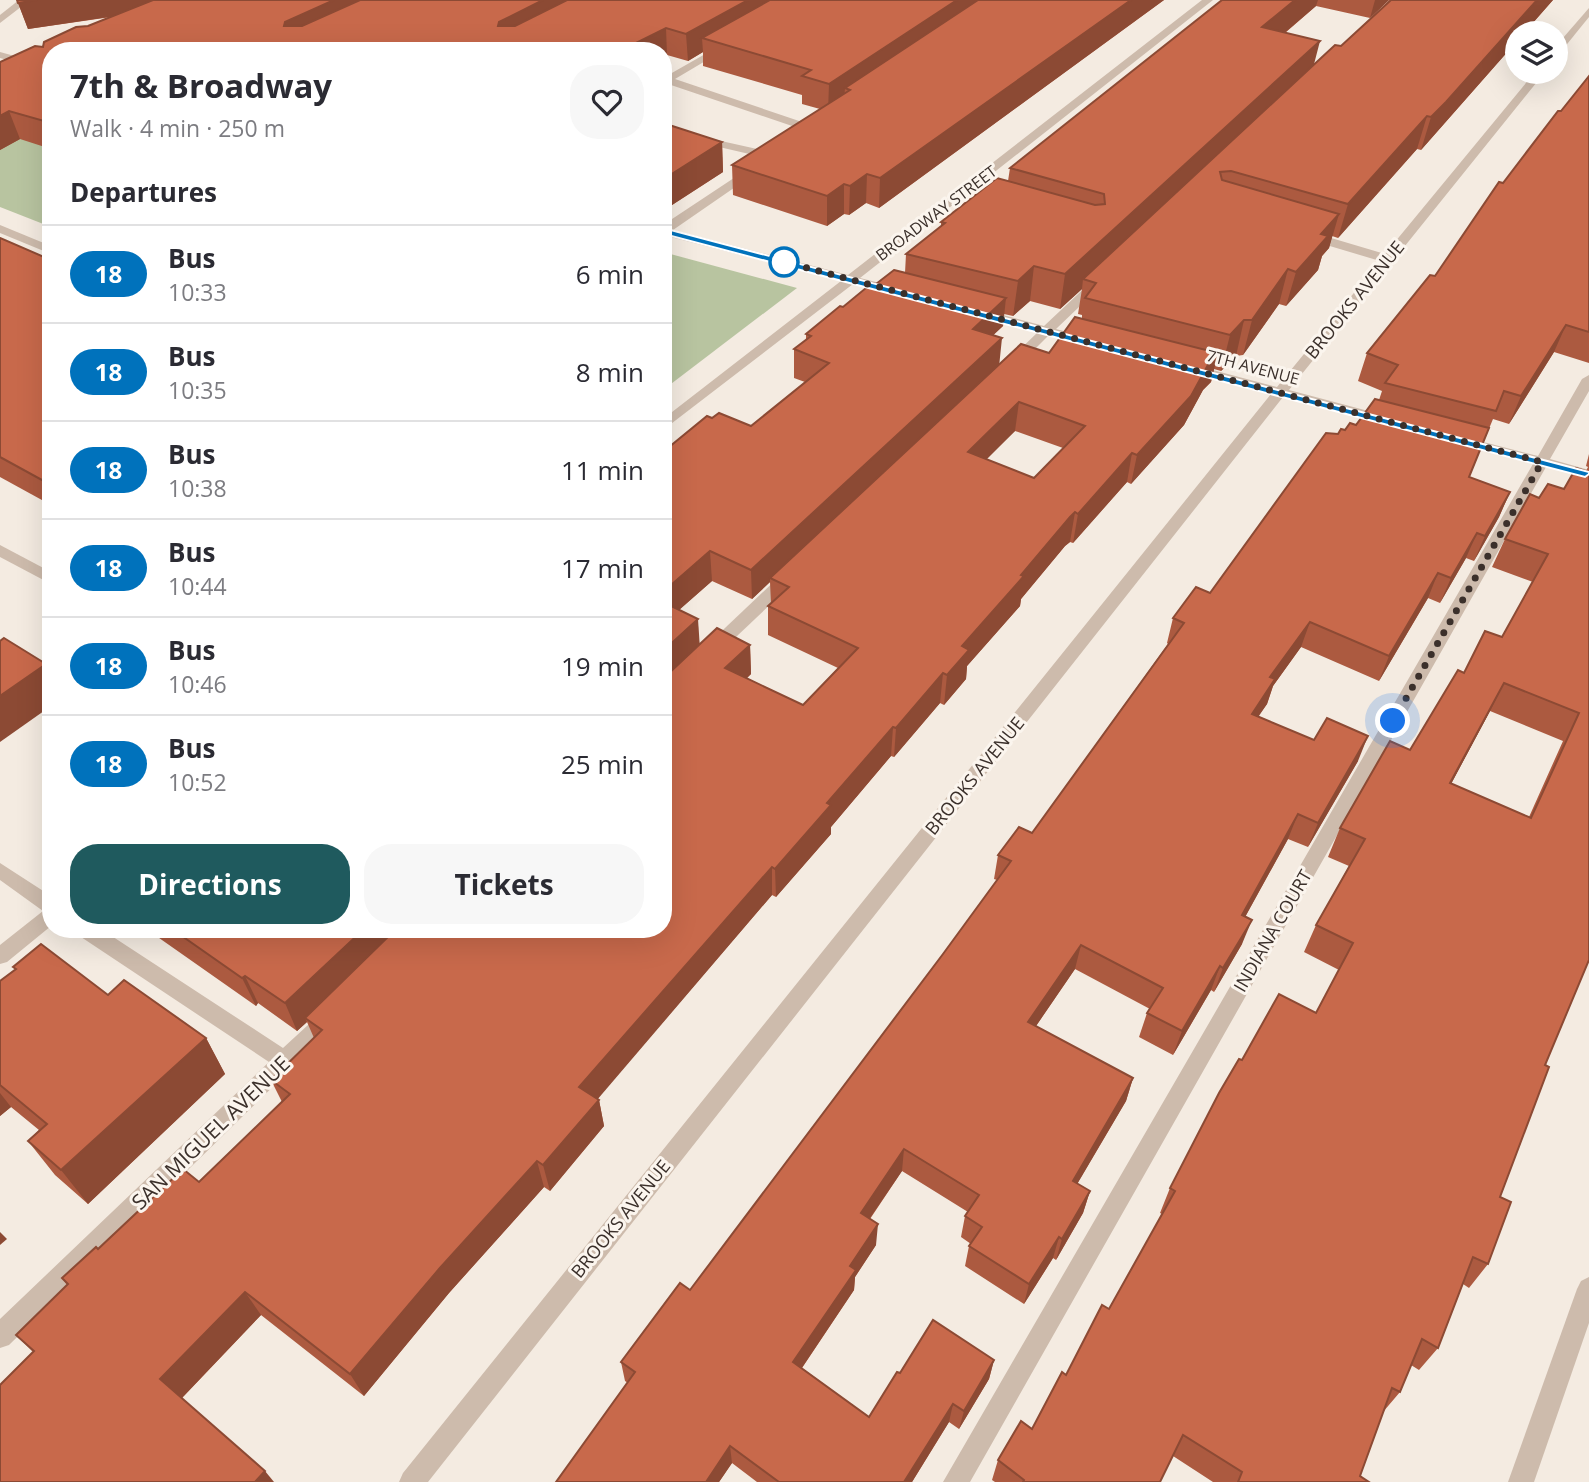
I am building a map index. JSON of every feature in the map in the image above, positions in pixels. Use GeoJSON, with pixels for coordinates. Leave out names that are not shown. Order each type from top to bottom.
{"type":"FeatureCollection","features":[{"type":"Feature","properties":{"kind":"street"},"geometry":{"type":"LineString","coordinates":[[0,20],[25,0]]}},
{"type":"Feature","properties":{"kind":"street","name":"BROADWAY STREET"},"geometry":{"type":"LineString","coordinates":[[672,419],[849,278],[966,197],[1209,0]]}},
{"type":"Feature","properties":{"kind":"street"},"geometry":{"type":"LineString","coordinates":[[1568,37],[1589,11]]}},
{"type":"Feature","properties":{"kind":"street"},"geometry":{"type":"LineString","coordinates":[[672,77],[737,40]]}},
{"type":"Feature","properties":{"kind":"street"},"geometry":{"type":"LineString","coordinates":[[0,55],[42,65]]}},
{"type":"Feature","properties":{"kind":"street"},"geometry":{"type":"LineString","coordinates":[[672,83],[807,127],[758,153],[672,133]]}},
{"type":"Feature","properties":{"kind":"street","name":"BROOKS AVENUE"},"geometry":{"type":"LineString","coordinates":[[412,1482],[1280,392],[1529,84]]}},
{"type":"Feature","properties":{"kind":"street"},"geometry":{"type":"LineString","coordinates":[[672,225],[824,122]]}},
{"type":"Feature","properties":{"kind":"street"},"geometry":{"type":"LineString","coordinates":[[0,229],[42,246]]}},
{"type":"Feature","properties":{"kind":"street"},"geometry":{"type":"LineString","coordinates":[[672,233],[906,293]]}},
{"type":"Feature","properties":{"kind":"street"},"geometry":{"type":"LineString","coordinates":[[1298,233],[1388,259]]}},
{"type":"Feature","properties":{"kind":"street"},"geometry":{"type":"LineString","coordinates":[[1001,374],[1105,276]]}},
{"type":"Feature","properties":{"kind":"street"},"geometry":{"type":"LineString","coordinates":[[970,310],[1099,345]]}},
{"type":"Feature","properties":{"kind":"street","name":"7TH AVENUE"},"geometry":{"type":"LineString","coordinates":[[1179,366],[1395,423]]}},
{"type":"Feature","properties":{"kind":"street","name":"INDIANA COURT"},"geometry":{"type":"LineString","coordinates":[[956,1482],[1589,379]]}},
{"type":"Feature","properties":{"kind":"street"},"geometry":{"type":"LineString","coordinates":[[1448,437],[1589,474]]}},
{"type":"Feature","properties":{"kind":"street"},"geometry":{"type":"LineString","coordinates":[[0,550],[42,574]]}},
{"type":"Feature","properties":{"kind":"street"},"geometry":{"type":"LineString","coordinates":[[703,659],[802,564]]}},
{"type":"Feature","properties":{"kind":"street"},"geometry":{"type":"LineString","coordinates":[[0,870],[42,900]]}},
{"type":"Feature","properties":{"kind":"street"},"geometry":{"type":"LineString","coordinates":[[0,956],[42,922]]}},
{"type":"Feature","properties":{"kind":"street"},"geometry":{"type":"LineString","coordinates":[[99,938],[285,1061]]}},
{"type":"Feature","properties":{"kind":"street","name":"SAN MIGUEL AVENUE"},"geometry":{"type":"LineString","coordinates":[[0,1336],[343,1005]]}},
{"type":"Feature","properties":{"kind":"street"},"geometry":{"type":"LineString","coordinates":[[1521,1482],[1589,1289]]}},
{"type":"Feature","properties":{"kind":"green space"},"geometry":{"type":"Polygon","coordinates":[[[0,74],[42,86],[42,223],[0,207],[0,74]]]}},
{"type":"Feature","properties":{"kind":"green space"},"geometry":{"type":"Polygon","coordinates":[[[672,254],[797,288],[672,383],[672,254]]]}},
{"type":"Feature","properties":{"kind":"building"},"geometry":{"type":"Polygon","coordinates":[[[153,0],[334,0],[285,22],[284,26],[302,26],[360,0],[543,0],[499,22],[498,26],[515,26],[567,0],[748,0],[686,34],[666,28],[638,42],[44,42],[76,27],[88,26],[153,0]]]}},
{"type":"Feature","properties":{"kind":"building"},"geometry":{"type":"Polygon","coordinates":[[[770,0],[957,0],[829,84],[802,76],[811,70],[702,38],[770,0]]]}},
{"type":"Feature","properties":{"kind":"building"},"geometry":{"type":"Polygon","coordinates":[[[978,0],[1131,0],[880,178],[867,174],[850,186],[844,184],[827,196],[732,165],[850,90],[845,88],[978,0]]]}},
{"type":"Feature","properties":{"kind":"building"},"geometry":{"type":"Polygon","coordinates":[[[1222,0],[1295,0],[1262,27],[1320,41],[1065,274],[1034,266],[1018,281],[906,254],[945,223],[941,222],[997,178],[1095,205],[1105,204],[1104,194],[1010,168],[1222,0]]]}},
{"type":"Feature","properties":{"kind":"building"},"geometry":{"type":"Polygon","coordinates":[[[1391,0],[1537,0],[1518,21],[1505,21],[1505,36],[1446,102],[1431,117],[1427,116],[1348,204],[1231,171],[1220,172],[1222,180],[1339,214],[1321,234],[1328,236],[1296,272],[1288,269],[1252,320],[1244,320],[1230,335],[1085,298],[1096,283],[1083,279],[1335,45],[1341,46],[1391,0]]]}},
{"type":"Feature","properties":{"kind":"building"},"geometry":{"type":"Polygon","coordinates":[[[35,46],[42,47],[42,120],[9,111],[0,116],[0,62],[35,46]]]}},
{"type":"Feature","properties":{"kind":"building"},"geometry":{"type":"Polygon","coordinates":[[[1589,76],[1589,332],[1566,325],[1521,396],[1504,391],[1496,411],[1385,383],[1398,365],[1367,353],[1430,275],[1435,276],[1499,182],[1503,183],[1558,111],[1561,111],[1589,76]]]}},
{"type":"Feature","properties":{"kind":"building"},"geometry":{"type":"Polygon","coordinates":[[[672,126],[722,142],[672,174],[672,126]]]}},
{"type":"Feature","properties":{"kind":"building"},"geometry":{"type":"Polygon","coordinates":[[[0,238],[42,256],[42,480],[0,457],[0,238]]]}},
{"type":"Feature","properties":{"kind":"building"},"geometry":{"type":"Polygon","coordinates":[[[894,270],[1006,298],[973,329],[1002,338],[751,570],[710,551],[672,584],[672,445],[707,416],[712,418],[719,413],[751,426],[829,363],[794,349],[811,336],[806,334],[872,283],[876,284],[894,270]]]}},
{"type":"Feature","properties":{"kind":"building"},"geometry":{"type":"Polygon","coordinates":[[[1075,317],[1218,353],[1210,361],[1191,396],[1137,455],[1132,453],[1078,514],[1075,512],[1070,517],[1021,575],[1024,576],[962,646],[969,650],[947,675],[943,673],[896,728],[893,727],[827,803],[831,805],[775,869],[772,867],[579,1087],[599,1100],[543,1165],[537,1161],[439,1269],[350,1374],[245,1292],[160,1379],[265,1471],[255,1482],[0,1482],[0,1385],[34,1351],[16,1335],[68,1284],[62,1278],[96,1247],[98,1249],[183,1169],[199,1182],[290,1094],[271,1080],[322,1030],[305,1018],[387,938],[672,938],[672,670],[717,628],[750,645],[725,668],[803,705],[858,648],[768,606],[789,587],[770,578],[1021,344],[1049,353],[1075,317]],[[1019,402],[968,452],[1034,478],[1085,426],[1019,402]]]}},
{"type":"Feature","properties":{"kind":"building"},"geometry":{"type":"Polygon","coordinates":[[[1375,399],[1489,428],[1469,477],[1510,492],[1485,536],[1477,533],[1451,578],[1438,573],[1389,656],[1310,622],[1270,677],[1275,679],[1252,714],[1314,740],[1327,718],[1368,736],[1318,823],[1298,814],[1242,915],[1252,920],[1223,968],[1220,966],[1182,1031],[1147,1013],[1163,988],[1081,945],[1028,1022],[1133,1078],[1073,1181],[1090,1191],[1062,1239],[1059,1237],[1029,1284],[969,1246],[982,1227],[965,1216],[979,1195],[904,1149],[861,1213],[878,1224],[850,1266],[856,1270],[793,1362],[869,1417],[933,1320],[994,1360],[964,1411],[953,1404],[904,1482],[779,1482],[730,1446],[706,1482],[556,1482],[635,1372],[621,1362],[680,1283],[690,1290],[943,954],[1011,861],[998,855],[1019,827],[1032,833],[1184,623],[1173,618],[1196,587],[1210,593],[1326,433],[1338,434],[1350,423],[1356,425],[1375,399]]]}},
{"type":"Feature","properties":{"kind":"building"},"geometry":{"type":"Polygon","coordinates":[[[1576,468],[1589,472],[1589,960],[1545,1065],[1549,1067],[1500,1197],[1511,1202],[1488,1264],[1473,1257],[1438,1348],[1422,1339],[1400,1392],[1392,1388],[1360,1476],[1369,1482],[1238,1482],[1242,1472],[1183,1435],[1160,1482],[1023,1482],[1024,1480],[998,1460],[1021,1421],[1032,1429],[1062,1372],[1066,1375],[1102,1305],[1109,1309],[1175,1191],[1170,1188],[1239,1059],[1242,1060],[1279,994],[1316,1013],[1353,943],[1316,925],[1365,839],[1340,828],[1390,741],[1410,750],[1458,670],[1464,673],[1485,631],[1502,637],[1548,554],[1505,539],[1530,494],[1539,498],[1548,484],[1564,489],[1576,468]],[[1504,683],[1450,783],[1531,818],[1579,713],[1504,683]]]}},
{"type":"Feature","properties":{"kind":"building"},"geometry":{"type":"Polygon","coordinates":[[[672,606],[698,619],[672,643],[672,606]]]}},
{"type":"Feature","properties":{"kind":"building"},"geometry":{"type":"Polygon","coordinates":[[[4,638],[42,662],[42,667],[0,696],[0,641],[4,638]]]}},
{"type":"Feature","properties":{"kind":"building"},"geometry":{"type":"Polygon","coordinates":[[[185,938],[354,938],[285,1003],[245,976],[242,978],[185,938]]]}},
{"type":"Feature","properties":{"kind":"building"},"geometry":{"type":"Polygon","coordinates":[[[41,944],[108,995],[124,980],[206,1038],[61,1170],[28,1141],[47,1124],[0,1085],[0,981],[41,944]]]}},
{"type":"Feature","properties":{"kind":"bus line","name":"18"},"geometry":{"type":"LineString","coordinates":[[672,233],[1589,474]]}},
{"type":"Feature","properties":{"kind":"route"},"geometry":{"type":"LineString","coordinates":[[784,262],[777,260],[1542,462],[1393,721]]}}]}
